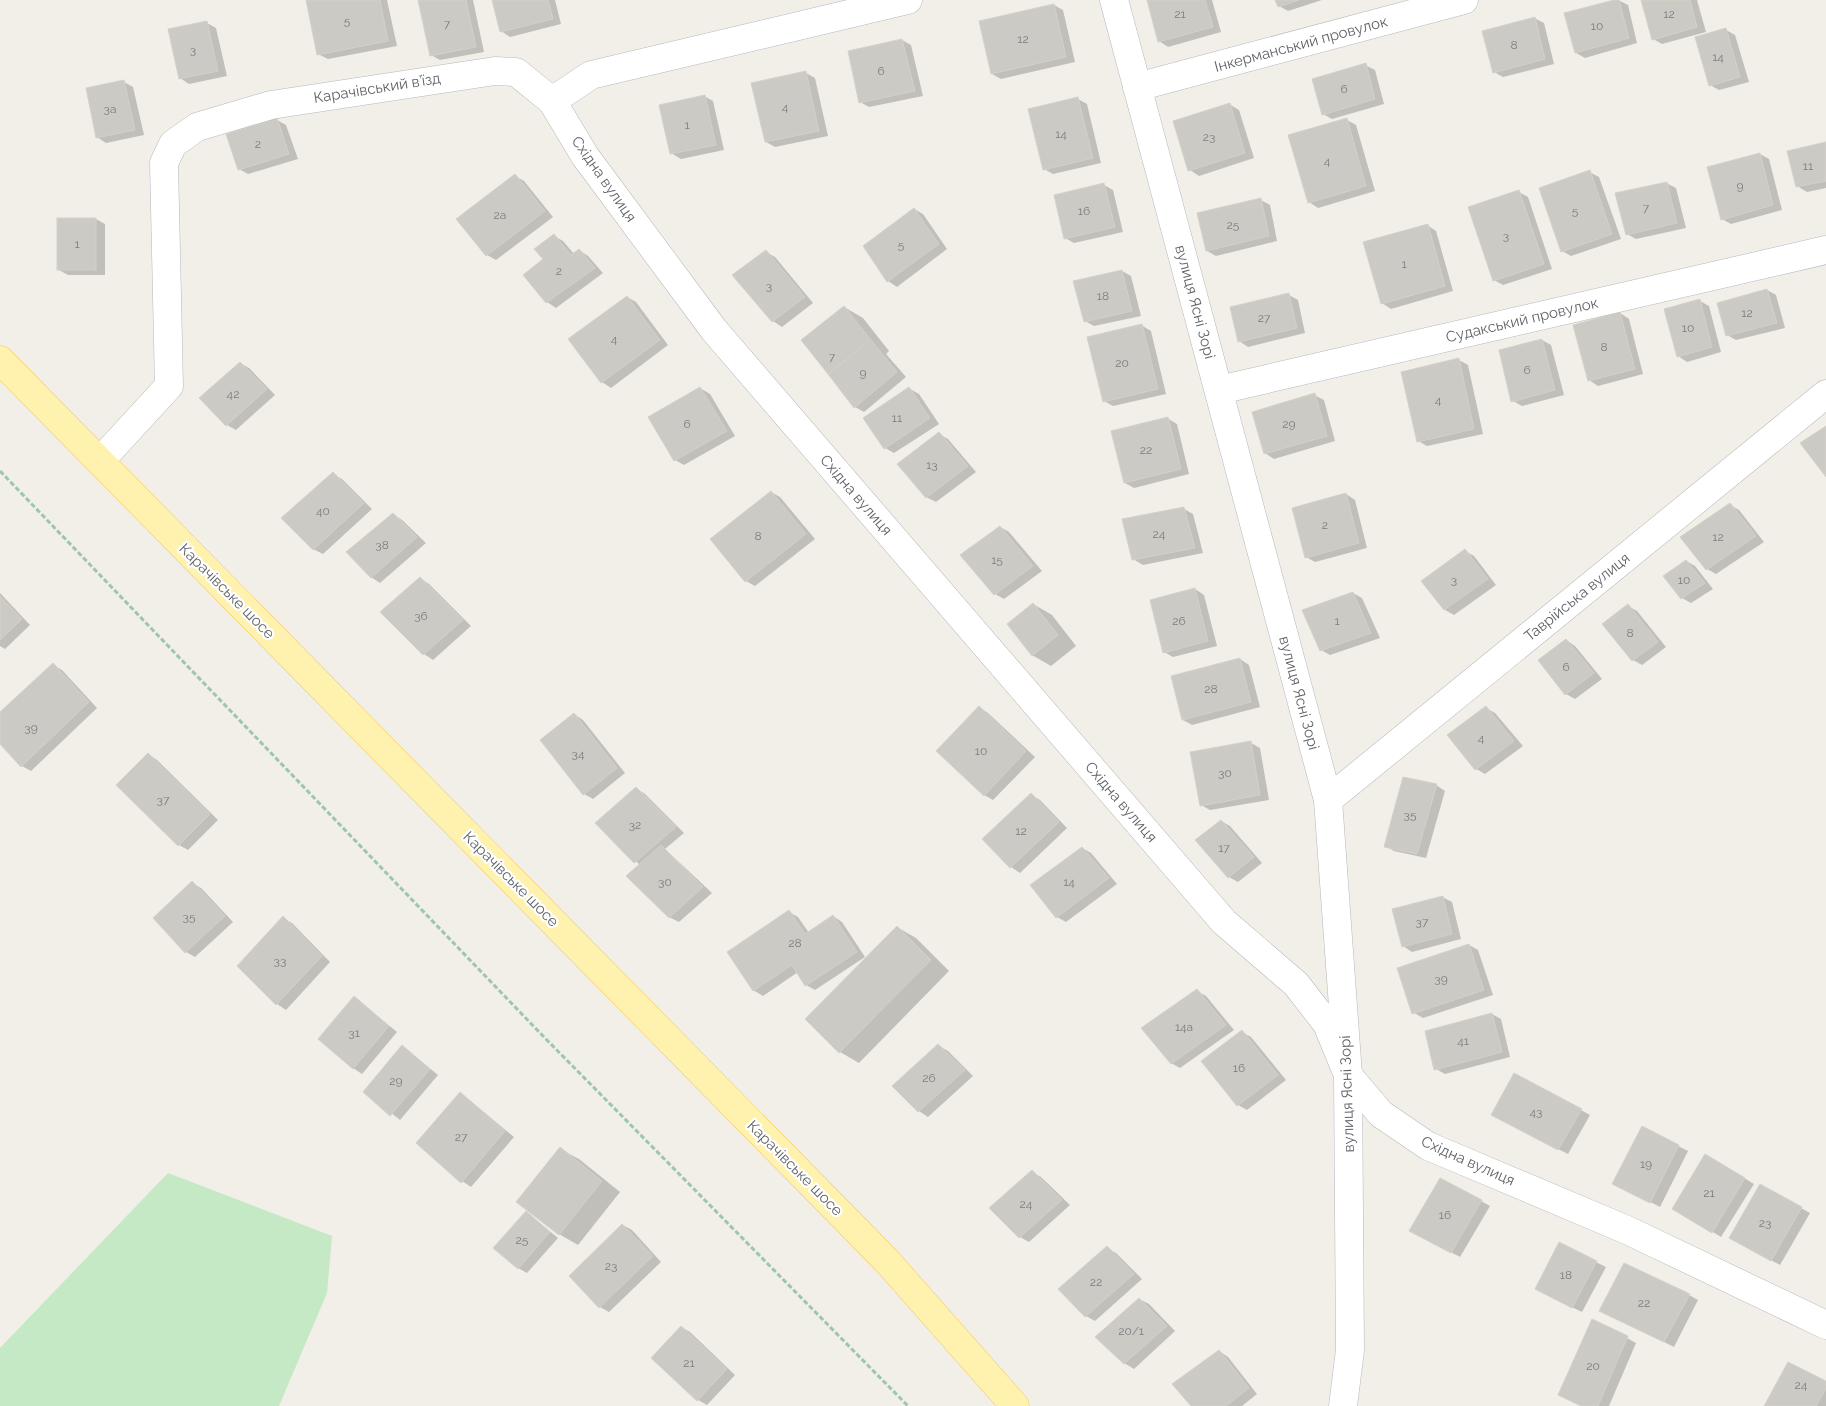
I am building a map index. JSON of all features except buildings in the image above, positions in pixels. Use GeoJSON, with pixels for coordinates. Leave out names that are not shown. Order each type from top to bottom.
{"type":"FeatureCollection","features":[{"type":"Feature","properties":{"kind":"main road","name":"Карачівське шосе"},"geometry":{"type":"LineString","coordinates":[[0,360],[886,1260],[1015,1406]]}},
{"type":"Feature","properties":{"kind":"street"},"geometry":{"type":"LineString","coordinates":[[552,101],[591,75],[908,0]]}},
{"type":"Feature","properties":{"kind":"street","name":"вулиця Ясні Зорі"},"geometry":{"type":"LineString","coordinates":[[1114,0],[1328,800],[1348,1075],[1350,1350],[1343,1406]]}},
{"type":"Feature","properties":{"kind":"street","name":"Інкерманський провулок"},"geometry":{"type":"LineString","coordinates":[[1137,87],[1464,0]]}},
{"type":"Feature","properties":{"kind":"street","name":"Карачівський в’їзд"},"geometry":{"type":"LineString","coordinates":[[100,461],[169,386],[164,163],[173,144],[197,127],[271,105],[448,76],[495,71],[516,72],[552,101]]}},
{"type":"Feature","properties":{"kind":"street","name":"Східна вулиця"},"geometry":{"type":"LineString","coordinates":[[552,101],[585,156],[714,330],[1224,922],[1296,984],[1327,1024],[1348,1075],[1381,1114],[1428,1146],[1627,1230],[1826,1325]]}},
{"type":"Feature","properties":{"kind":"street","name":"Судакський провулок"},"geometry":{"type":"LineString","coordinates":[[1218,390],[1826,250]]}},
{"type":"Feature","properties":{"kind":"street","name":"Таврійська вулиця"},"geometry":{"type":"LineString","coordinates":[[1328,800],[1826,394]]}},
{"type":"Feature","properties":{"kind":"path"},"geometry":{"type":"LineString","coordinates":[[0,471],[542,1035],[908,1406]]}},
{"type":"Feature","properties":{"kind":"green space"},"geometry":{"type":"Polygon","coordinates":[[[168,1173],[332,1236],[327,1293],[279,1406],[0,1406],[0,1348],[168,1173]]]}}]}
